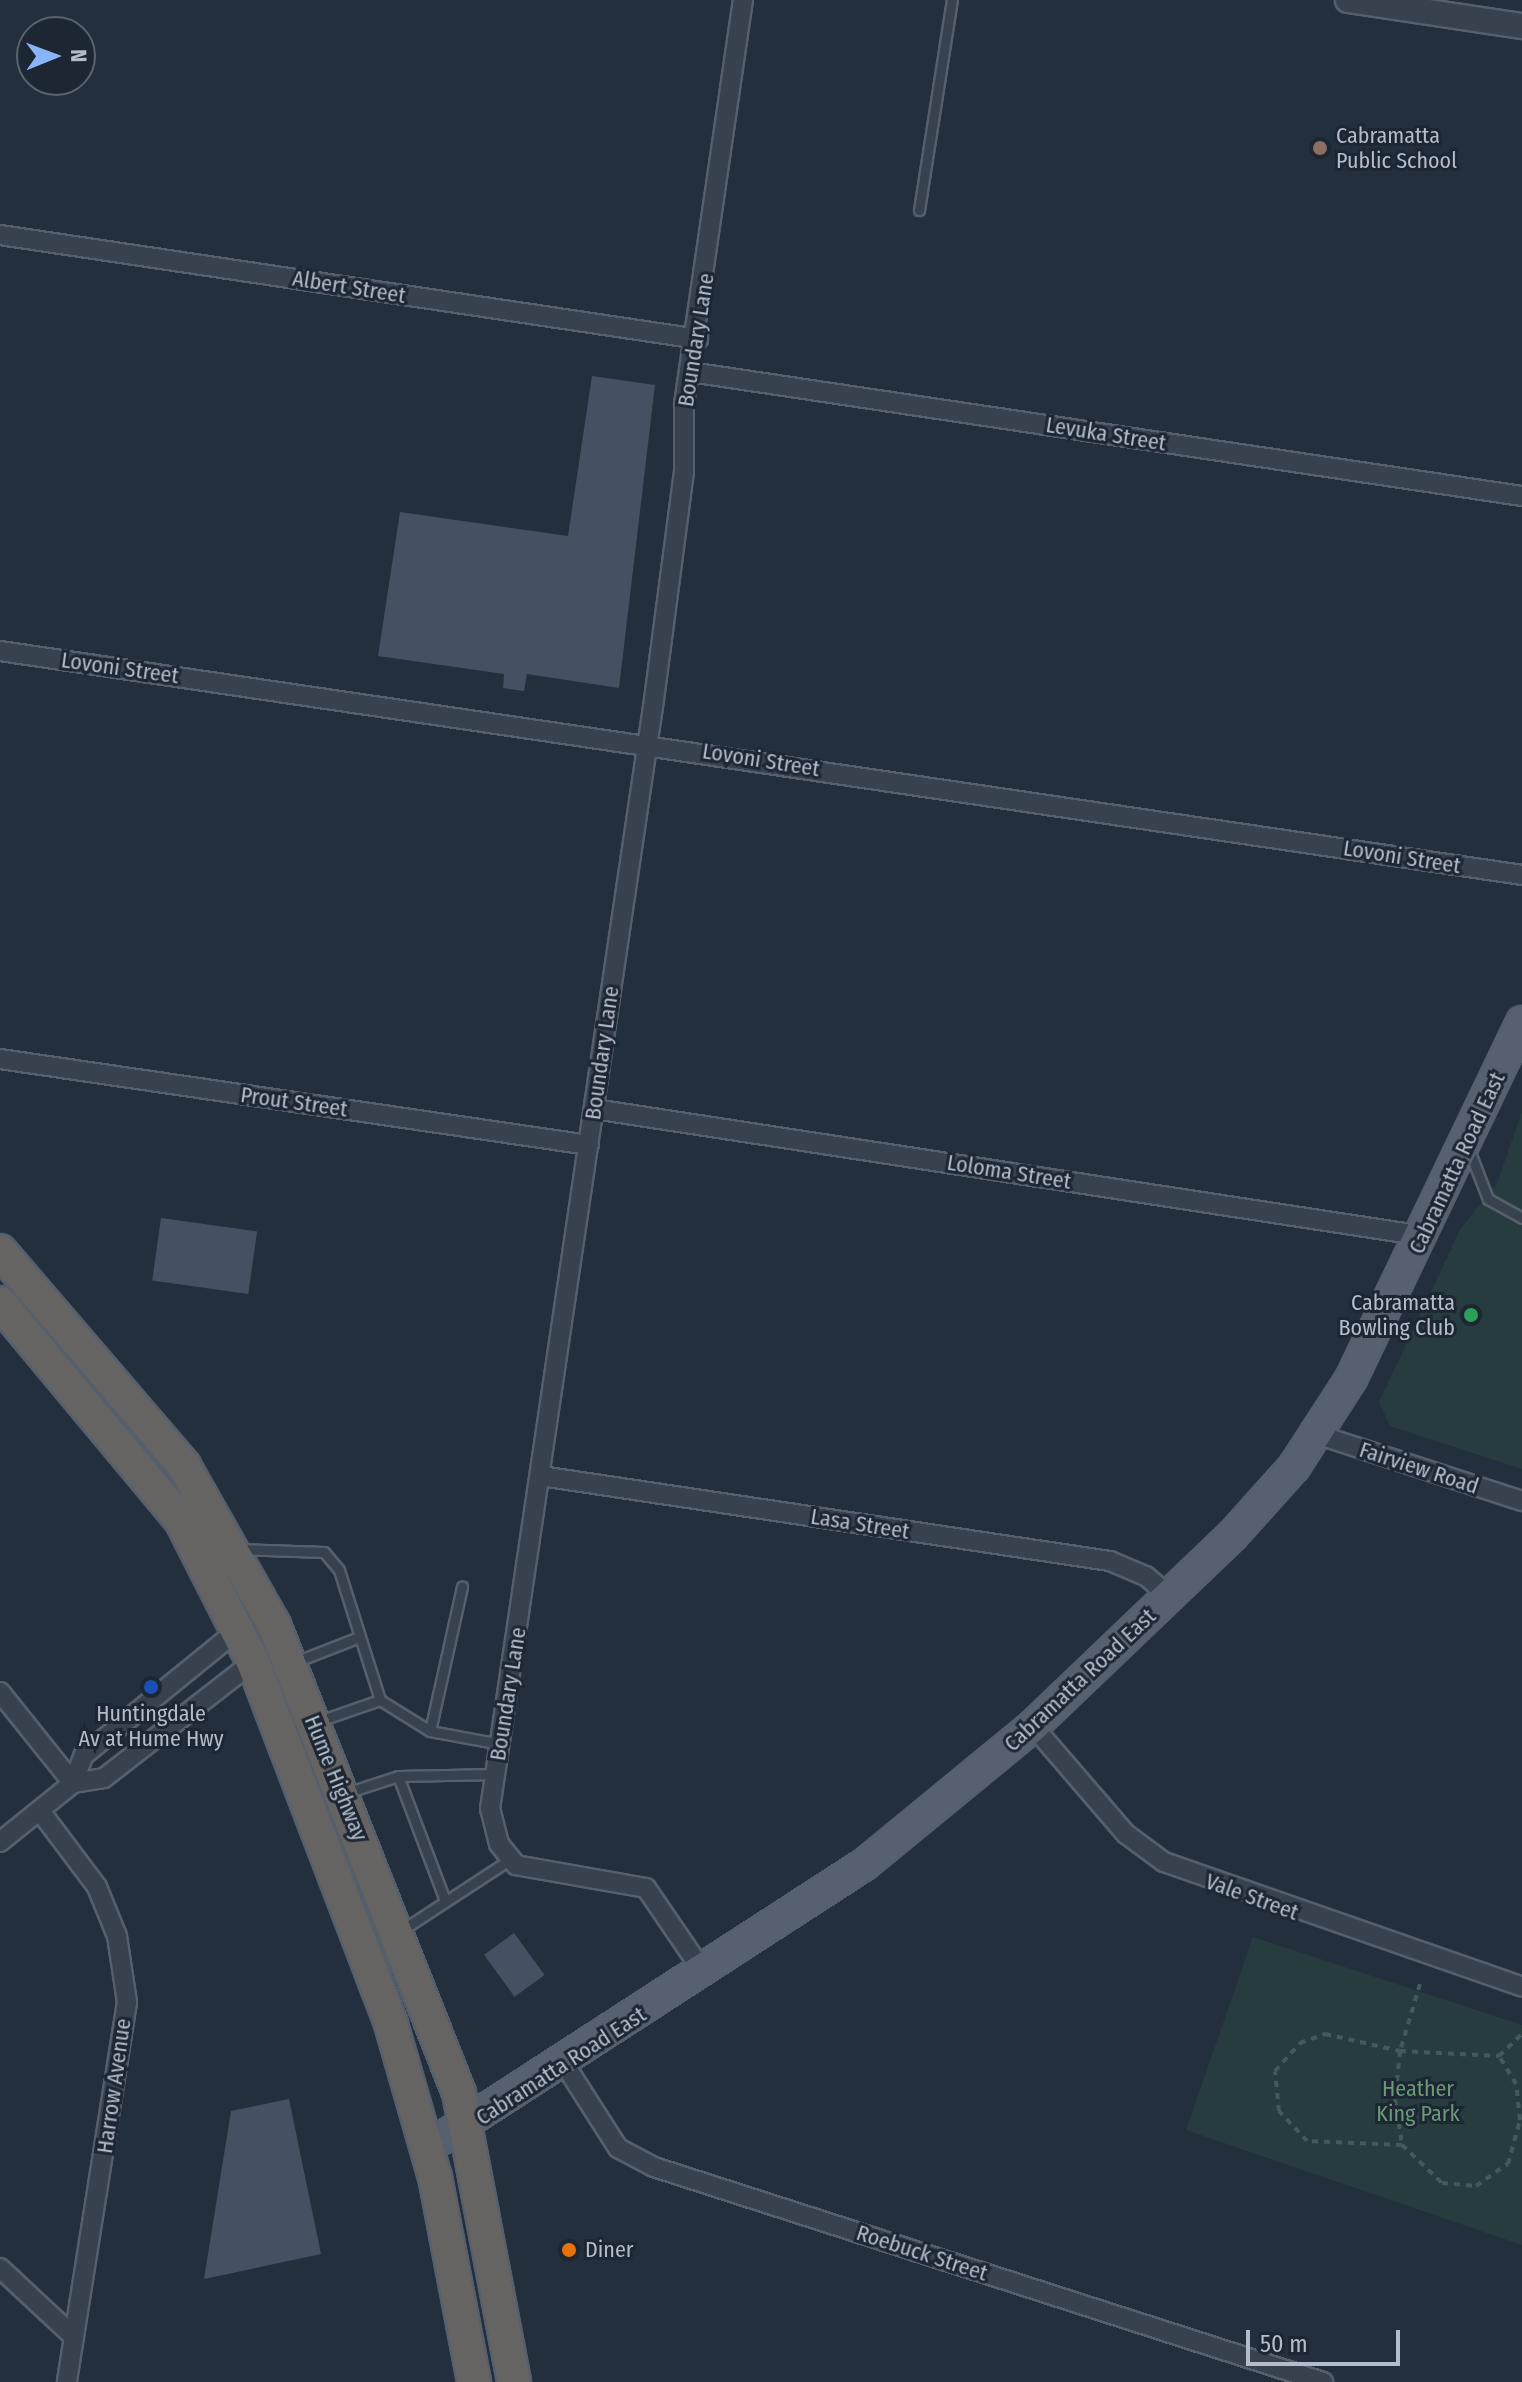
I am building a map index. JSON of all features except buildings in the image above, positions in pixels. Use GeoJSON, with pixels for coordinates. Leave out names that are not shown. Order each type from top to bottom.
{"type":"FeatureCollection","features":[{"type":"Feature","properties":{"kind":"highway","name":"Hume Highway"},"geometry":{"type":"LineString","coordinates":[[0,1251],[156,1428],[237,1549],[290,1664],[398,1933],[467,2127],[514,2382]]}},
{"type":"Feature","properties":{"kind":"highway","name":"Hume Highway"},"geometry":{"type":"LineString","coordinates":[[0,1303],[144,1469],[181,1520],[253,1662],[381,1995],[428,2147],[474,2382]]}},
{"type":"Feature","properties":{"kind":"main road","name":"Cabramatta Road East"},"geometry":{"type":"LineString","coordinates":[[428,2147],[467,2127],[565,2065],[865,1864],[1033,1726],[1170,1597],[1269,1497],[1316,1434],[1424,1236],[1522,1022]]}},
{"type":"Feature","properties":{"kind":"street","name":"Boundary Lane"},"geometry":{"type":"LineString","coordinates":[[509,1860],[490,1809],[541,1476],[684,472],[690,372],[698,339],[743,0]]}},
{"type":"Feature","properties":{"kind":"street"},"geometry":{"type":"LineString","coordinates":[[1348,0],[1522,26]]}},
{"type":"Feature","properties":{"kind":"street","name":"Albert Street"},"geometry":{"type":"LineString","coordinates":[[0,235],[698,339]]}},
{"type":"Feature","properties":{"kind":"street","name":"Levuka Street"},"geometry":{"type":"LineString","coordinates":[[690,372],[1522,496]]}},
{"type":"Feature","properties":{"kind":"street","name":"Lovoni Street"},"geometry":{"type":"LineString","coordinates":[[0,651],[645,742],[1522,875]]}},
{"type":"Feature","properties":{"kind":"street","name":"Prout Street"},"geometry":{"type":"LineString","coordinates":[[0,1059],[589,1145]]}},
{"type":"Feature","properties":{"kind":"street","name":"Loloma Street"},"geometry":{"type":"LineString","coordinates":[[594,1109],[1424,1236]]}},
{"type":"Feature","properties":{"kind":"street","name":"Fairview Road"},"geometry":{"type":"LineString","coordinates":[[1316,1434],[1522,1501]]}},
{"type":"Feature","properties":{"kind":"street","name":"Lasa Street"},"geometry":{"type":"LineString","coordinates":[[541,1476],[1110,1561],[1146,1576],[1170,1597]]}},
{"type":"Feature","properties":{"kind":"street"},"geometry":{"type":"LineString","coordinates":[[0,1842],[73,1783],[84,1755],[238,1630]]}},
{"type":"Feature","properties":{"kind":"street"},"geometry":{"type":"LineString","coordinates":[[73,1783],[104,1778],[253,1662]]}},
{"type":"Feature","properties":{"kind":"street"},"geometry":{"type":"LineString","coordinates":[[0,1692],[73,1783]]}},
{"type":"Feature","properties":{"kind":"street","name":"Vale Street"},"geometry":{"type":"LineString","coordinates":[[1033,1726],[1126,1834],[1164,1862],[1522,1987]]}},
{"type":"Feature","properties":{"kind":"street","name":"Harrow Avenue"},"geometry":{"type":"LineString","coordinates":[[40,1811],[97,1887],[117,1936],[127,2002],[67,2382]]}},
{"type":"Feature","properties":{"kind":"street"},"geometry":{"type":"LineString","coordinates":[[509,1860],[646,1888],[704,1973]]}},
{"type":"Feature","properties":{"kind":"street","name":"Roebuck Street"},"geometry":{"type":"LineString","coordinates":[[565,2065],[618,2148],[654,2167],[1323,2382]]}},
{"type":"Feature","properties":{"kind":"street"},"geometry":{"type":"LineString","coordinates":[[0,2268],[74,2337]]}},
{"type":"Feature","properties":{"kind":"lane"},"geometry":{"type":"LineString","coordinates":[[919,210],[952,0]]}},
{"type":"Feature","properties":{"kind":"lane"},"geometry":{"type":"LineString","coordinates":[[1467,1143],[1488,1199],[1522,1218]]}},
{"type":"Feature","properties":{"kind":"lane"},"geometry":{"type":"LineString","coordinates":[[237,1549],[324,1552],[339,1570],[380,1700],[430,1731],[500,1744]]}},
{"type":"Feature","properties":{"kind":"lane"},"geometry":{"type":"LineString","coordinates":[[430,1731],[462,1587]]}},
{"type":"Feature","properties":{"kind":"lane"},"geometry":{"type":"LineString","coordinates":[[290,1664],[359,1637]]}},
{"type":"Feature","properties":{"kind":"lane"},"geometry":{"type":"LineString","coordinates":[[314,1723],[380,1700]]}},
{"type":"Feature","properties":{"kind":"lane"},"geometry":{"type":"LineString","coordinates":[[343,1795],[398,1776],[495,1774]]}},
{"type":"Feature","properties":{"kind":"lane"},"geometry":{"type":"LineString","coordinates":[[398,1776],[444,1898]]}},
{"type":"Feature","properties":{"kind":"lane"},"geometry":{"type":"LineString","coordinates":[[398,1933],[444,1898],[509,1860]]}},
{"type":"Feature","properties":{"kind":"path"},"geometry":{"type":"LineString","coordinates":[[1420,1984],[1400,2051],[1395,2099],[1402,2145],[1442,2183],[1476,2186],[1508,2164],[1520,2120],[1516,2084],[1499,2056]]}},
{"type":"Feature","properties":{"kind":"path"},"geometry":{"type":"LineString","coordinates":[[1402,2145],[1307,2141],[1288,2127],[1275,2092],[1275,2071],[1300,2043],[1325,2034],[1400,2051],[1499,2056],[1522,2034]]}},
{"type":"Feature","properties":{"kind":"green space","name":"Cabramatta Bowling Club"},"geometry":{"type":"Polygon","coordinates":[[[1522,1112],[1522,1469],[1390,1426],[1379,1402],[1461,1228],[1497,1183],[1522,1112]]]}},
{"type":"Feature","properties":{"kind":"green space","name":"Heather King Park"},"geometry":{"type":"Polygon","coordinates":[[[1253,1937],[1522,2025],[1522,2245],[1186,2130],[1253,1937]]]}},
{"type":"Feature","properties":{"kind":"place","name":"Cabramatta Public School"},"geometry":{"type":"Point","coordinates":[1320,148]}},
{"type":"Feature","properties":{"kind":"place","name":"Cabramatta Bowling Club"},"geometry":{"type":"Point","coordinates":[1471,1315]}},
{"type":"Feature","properties":{"kind":"place","name":"Huntingdale Av at Hume Hwy"},"geometry":{"type":"Point","coordinates":[151,1687]}},
{"type":"Feature","properties":{"kind":"place","name":"Diner"},"geometry":{"type":"Point","coordinates":[569,2250]}}]}
